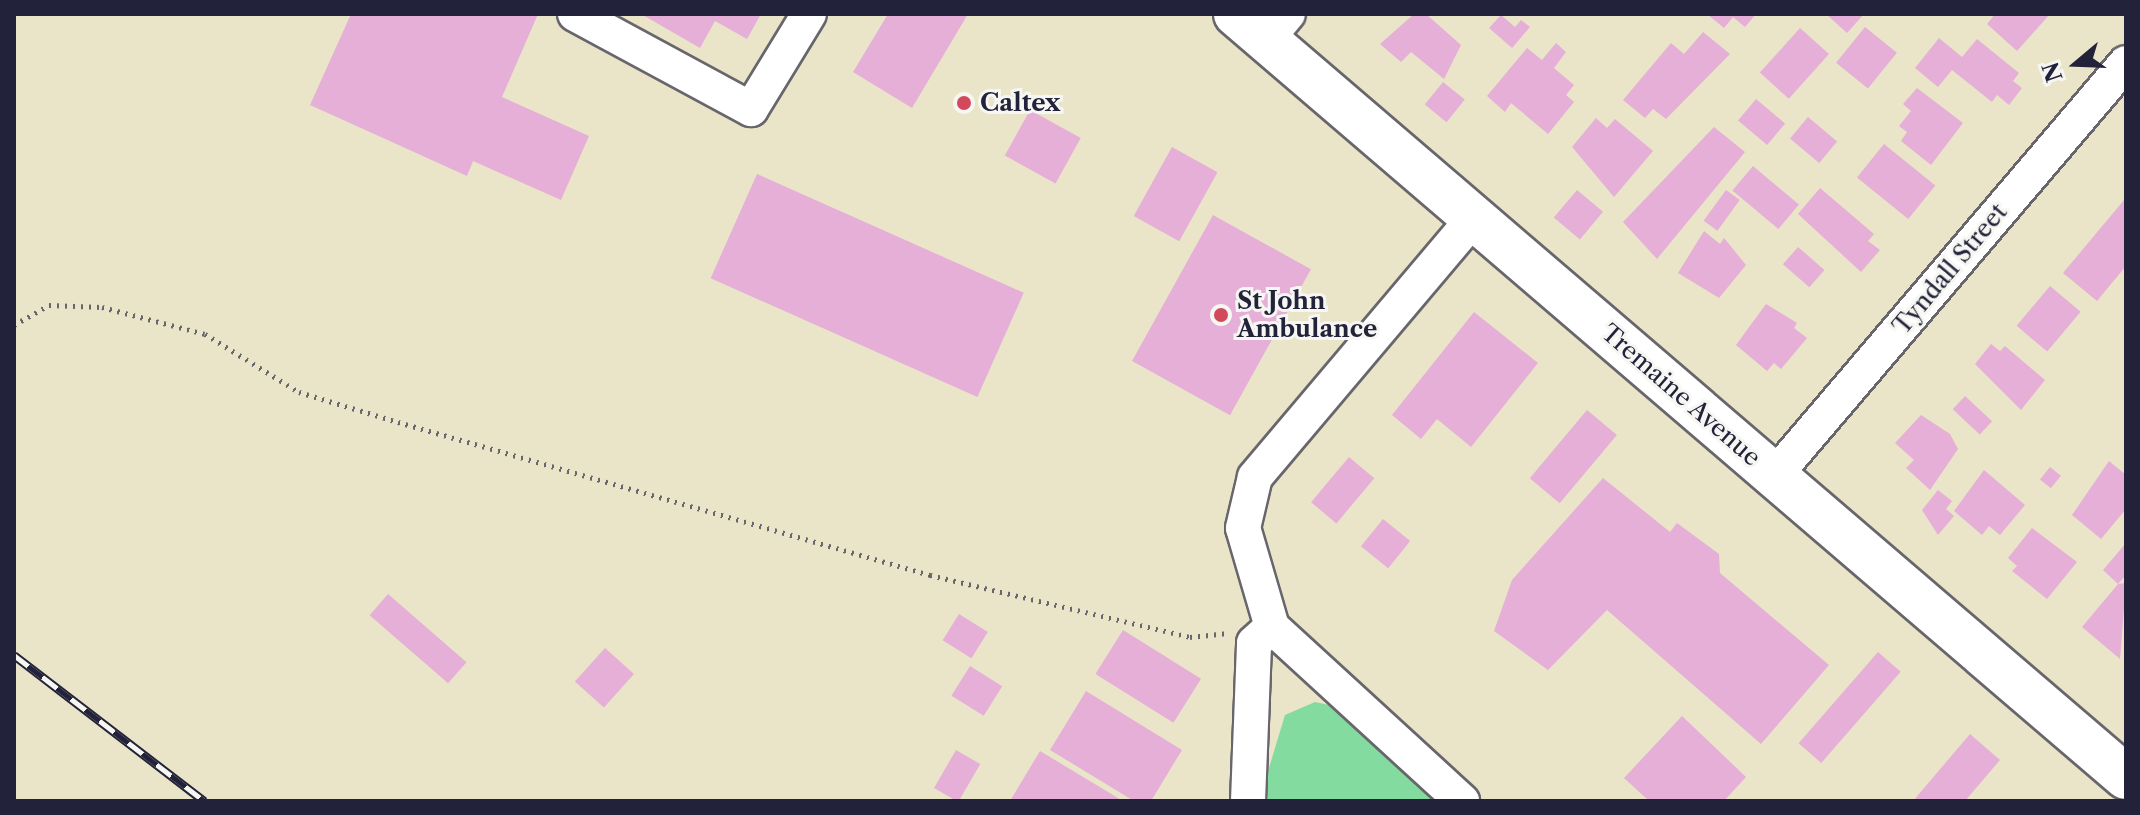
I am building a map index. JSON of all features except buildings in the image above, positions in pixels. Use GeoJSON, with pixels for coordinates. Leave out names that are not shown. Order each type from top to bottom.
{"type":"FeatureCollection","features":[{"type":"Feature","properties":{"kind":"main road","name":"Tremaine Avenue"},"geometry":{"type":"LineString","coordinates":[[1263,23],[1474,218],[2126,777]]}},
{"type":"Feature","properties":{"kind":"street"},"geometry":{"type":"LineString","coordinates":[[575,14],[751,109],[809,14]]}},
{"type":"Feature","properties":{"kind":"street","name":"Tyndall Street"},"geometry":{"type":"LineString","coordinates":[[1775,475],[2126,63]]}},
{"type":"Feature","properties":{"kind":"street"},"geometry":{"type":"LineString","coordinates":[[1462,801],[1272,627],[1243,528],[1255,477],[1474,218]]}},
{"type":"Feature","properties":{"kind":"street"},"geometry":{"type":"LineString","coordinates":[[1248,801],[1254,643],[1272,627]]}},
{"type":"Feature","properties":{"kind":"path"},"geometry":{"type":"LineString","coordinates":[[14,325],[49,305],[102,307],[205,334],[299,392],[930,575],[1190,637],[1272,627]]}},
{"type":"Feature","properties":{"kind":"green space"},"geometry":{"type":"Polygon","coordinates":[[[1315,702],[1338,707],[1438,801],[1259,801],[1285,715],[1315,702]]]}},
{"type":"Feature","properties":{"kind":"railway"},"geometry":{"type":"LineString","coordinates":[[14,655],[204,801]]}},
{"type":"Feature","properties":{"kind":"place","name":"Caltex"},"geometry":{"type":"Point","coordinates":[964,103]}},
{"type":"Feature","properties":{"kind":"place","name":"St John Ambulance"},"geometry":{"type":"Point","coordinates":[1221,315]}}]}
